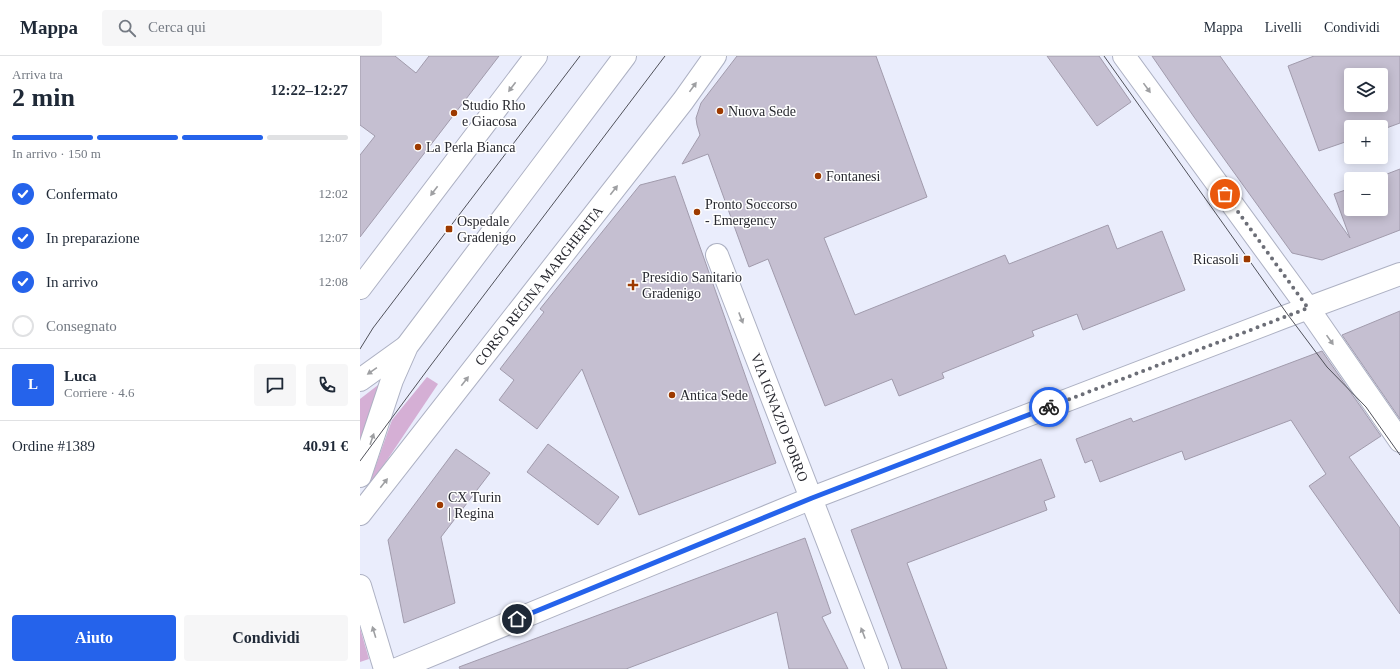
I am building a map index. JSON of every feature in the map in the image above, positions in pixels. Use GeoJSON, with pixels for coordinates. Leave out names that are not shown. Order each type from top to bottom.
{"type":"FeatureCollection","features":[{"type":"Feature","properties":{"kind":"street"},"geometry":{"type":"LineString","coordinates":[[360,288],[536,56]]}},
{"type":"Feature","properties":{"kind":"street"},"geometry":{"type":"LineString","coordinates":[[360,476],[392,380],[407,346],[625,56]]}},
{"type":"Feature","properties":{"kind":"street","name":"CORSO REGINA MARGHERITA"},"geometry":{"type":"LineString","coordinates":[[360,514],[683,101],[715,56]]}},
{"type":"Feature","properties":{"kind":"street"},"geometry":{"type":"LineString","coordinates":[[1124,56],[1308,308],[1400,441]]}},
{"type":"Feature","properties":{"kind":"street","name":"VIA IGNAZIO PORRO"},"geometry":{"type":"LineString","coordinates":[[717,256],[877,669]]}},
{"type":"Feature","properties":{"kind":"street"},"geometry":{"type":"LineString","coordinates":[[397,669],[812,498],[1400,274]]}},
{"type":"Feature","properties":{"kind":"street"},"geometry":{"type":"LineString","coordinates":[[360,380],[407,346]]}},
{"type":"Feature","properties":{"kind":"street"},"geometry":{"type":"LineString","coordinates":[[360,586],[385,669]]}},
{"type":"Feature","properties":{"kind":"shaded area"},"geometry":{"type":"Polygon","coordinates":[[[427,377],[438,384],[367,490],[392,420],[427,377]]]}},
{"type":"Feature","properties":{"kind":"shaded area"},"geometry":{"type":"Polygon","coordinates":[[[382,382],[360,456],[360,399],[382,382]]]}},
{"type":"Feature","properties":{"kind":"shaded area"},"geometry":{"type":"Polygon","coordinates":[[[360,628],[369,659],[360,662],[360,628]]]}},
{"type":"Feature","properties":{"kind":"building"},"geometry":{"type":"Polygon","coordinates":[[[360,56],[395,56],[416,73],[429,56],[499,56],[360,237],[360,155],[375,136],[360,125],[360,56]]]}},
{"type":"Feature","properties":{"kind":"building"},"geometry":{"type":"Polygon","coordinates":[[[737,56],[876,56],[927,197],[824,238],[855,315],[1005,255],[1009,264],[1108,225],[1117,249],[1162,231],[1185,290],[1083,330],[1077,314],[1032,331],[1034,336],[942,373],[944,378],[899,396],[892,379],[825,406],[768,259],[749,267],[708,154],[682,164],[700,135],[696,118],[701,103],[737,56]]]}},
{"type":"Feature","properties":{"kind":"building"},"geometry":{"type":"Polygon","coordinates":[[[1047,56],[1099,56],[1131,102],[1097,126],[1047,56]]]}},
{"type":"Feature","properties":{"kind":"building"},"geometry":{"type":"Polygon","coordinates":[[[1152,56],[1220,56],[1350,238],[1334,194],[1344,190],[1344,216],[1388,216],[1388,174],[1400,169],[1400,230],[1322,260],[1292,253],[1152,56]]]}},
{"type":"Feature","properties":{"kind":"building"},"geometry":{"type":"Polygon","coordinates":[[[1314,56],[1400,56],[1400,123],[1388,127],[1388,120],[1344,120],[1344,142],[1319,151],[1288,66],[1314,56]]]}},
{"type":"Feature","properties":{"kind":"building","name":"Presidio Sanitario Gradenigo"},"geometry":{"type":"Polygon","coordinates":[[[675,176],[776,463],[639,515],[582,369],[537,429],[499,400],[514,380],[500,369],[544,312],[540,309],[640,185],[675,176]]]}},
{"type":"Feature","properties":{"kind":"building"},"geometry":{"type":"Polygon","coordinates":[[[1400,311],[1400,419],[1342,335],[1400,311]]]}},
{"type":"Feature","properties":{"kind":"building"},"geometry":{"type":"Polygon","coordinates":[[[1322,351],[1381,436],[1349,457],[1400,528],[1400,614],[1309,486],[1326,474],[1291,420],[1185,460],[1182,451],[1100,482],[1092,460],[1085,463],[1076,439],[1131,418],[1133,422],[1322,351]]]}},
{"type":"Feature","properties":{"kind":"building"},"geometry":{"type":"Polygon","coordinates":[[[548,444],[619,497],[598,525],[527,472],[548,444]]]}},
{"type":"Feature","properties":{"kind":"building","name":"CX Turin | Regina"},"geometry":{"type":"Polygon","coordinates":[[[456,449],[490,473],[441,537],[455,603],[404,623],[388,540],[456,449]]]}},
{"type":"Feature","properties":{"kind":"building"},"geometry":{"type":"Polygon","coordinates":[[[1041,459],[1055,497],[1044,501],[1047,510],[907,563],[947,669],[902,669],[851,530],[1041,459]]]}},
{"type":"Feature","properties":{"kind":"building"},"geometry":{"type":"Polygon","coordinates":[[[805,538],[831,613],[822,617],[848,669],[789,669],[777,612],[626,669],[460,669],[459,667],[805,538]]]}},
{"type":"Feature","properties":{"kind":"tram line"},"geometry":{"type":"LineString","coordinates":[[360,349],[373,328],[580,56]]}},
{"type":"Feature","properties":{"kind":"tram line"},"geometry":{"type":"LineString","coordinates":[[360,461],[665,56]]}},
{"type":"Feature","properties":{"kind":"tram line"},"geometry":{"type":"LineString","coordinates":[[1104,56],[1288,315],[1327,367],[1366,407],[1400,455]]}},
{"type":"Feature","properties":{"kind":"way so far"},"geometry":{"type":"LineString","coordinates":[[1049,407],[1308,308],[1225,194]]}},
{"type":"Feature","properties":{"kind":"place","name":"Nuova Sede"},"geometry":{"type":"Point","coordinates":[720,111]}},
{"type":"Feature","properties":{"kind":"place","name":"Studio Rho e Giacosa"},"geometry":{"type":"Point","coordinates":[454,113]}},
{"type":"Feature","properties":{"kind":"place","name":"La Perla Bianca"},"geometry":{"type":"Point","coordinates":[418,147]}},
{"type":"Feature","properties":{"kind":"place","name":"Fontanesi"},"geometry":{"type":"Point","coordinates":[818,176]}},
{"type":"Feature","properties":{"kind":"place","name":"Pronto Soccorso - Emergency"},"geometry":{"type":"Point","coordinates":[697,212]}},
{"type":"Feature","properties":{"kind":"place","name":"Ospedale Gradenigo"},"geometry":{"type":"Point","coordinates":[449,229]}},
{"type":"Feature","properties":{"kind":"place","name":"Ricasoli"},"geometry":{"type":"Point","coordinates":[1247,259]}},
{"type":"Feature","properties":{"kind":"place","name":"Presidio Sanitario Gradenigo"},"geometry":{"type":"Point","coordinates":[633,285]}},
{"type":"Feature","properties":{"kind":"place","name":"Antica Sede"},"geometry":{"type":"Point","coordinates":[672,395]}},
{"type":"Feature","properties":{"kind":"place","name":"CX Turin | Regina"},"geometry":{"type":"Point","coordinates":[440,505]}},
{"type":"Feature","properties":{"kind":"route"},"geometry":{"type":"LineString","coordinates":[[517,619],[812,498],[1049,407]]}}]}
